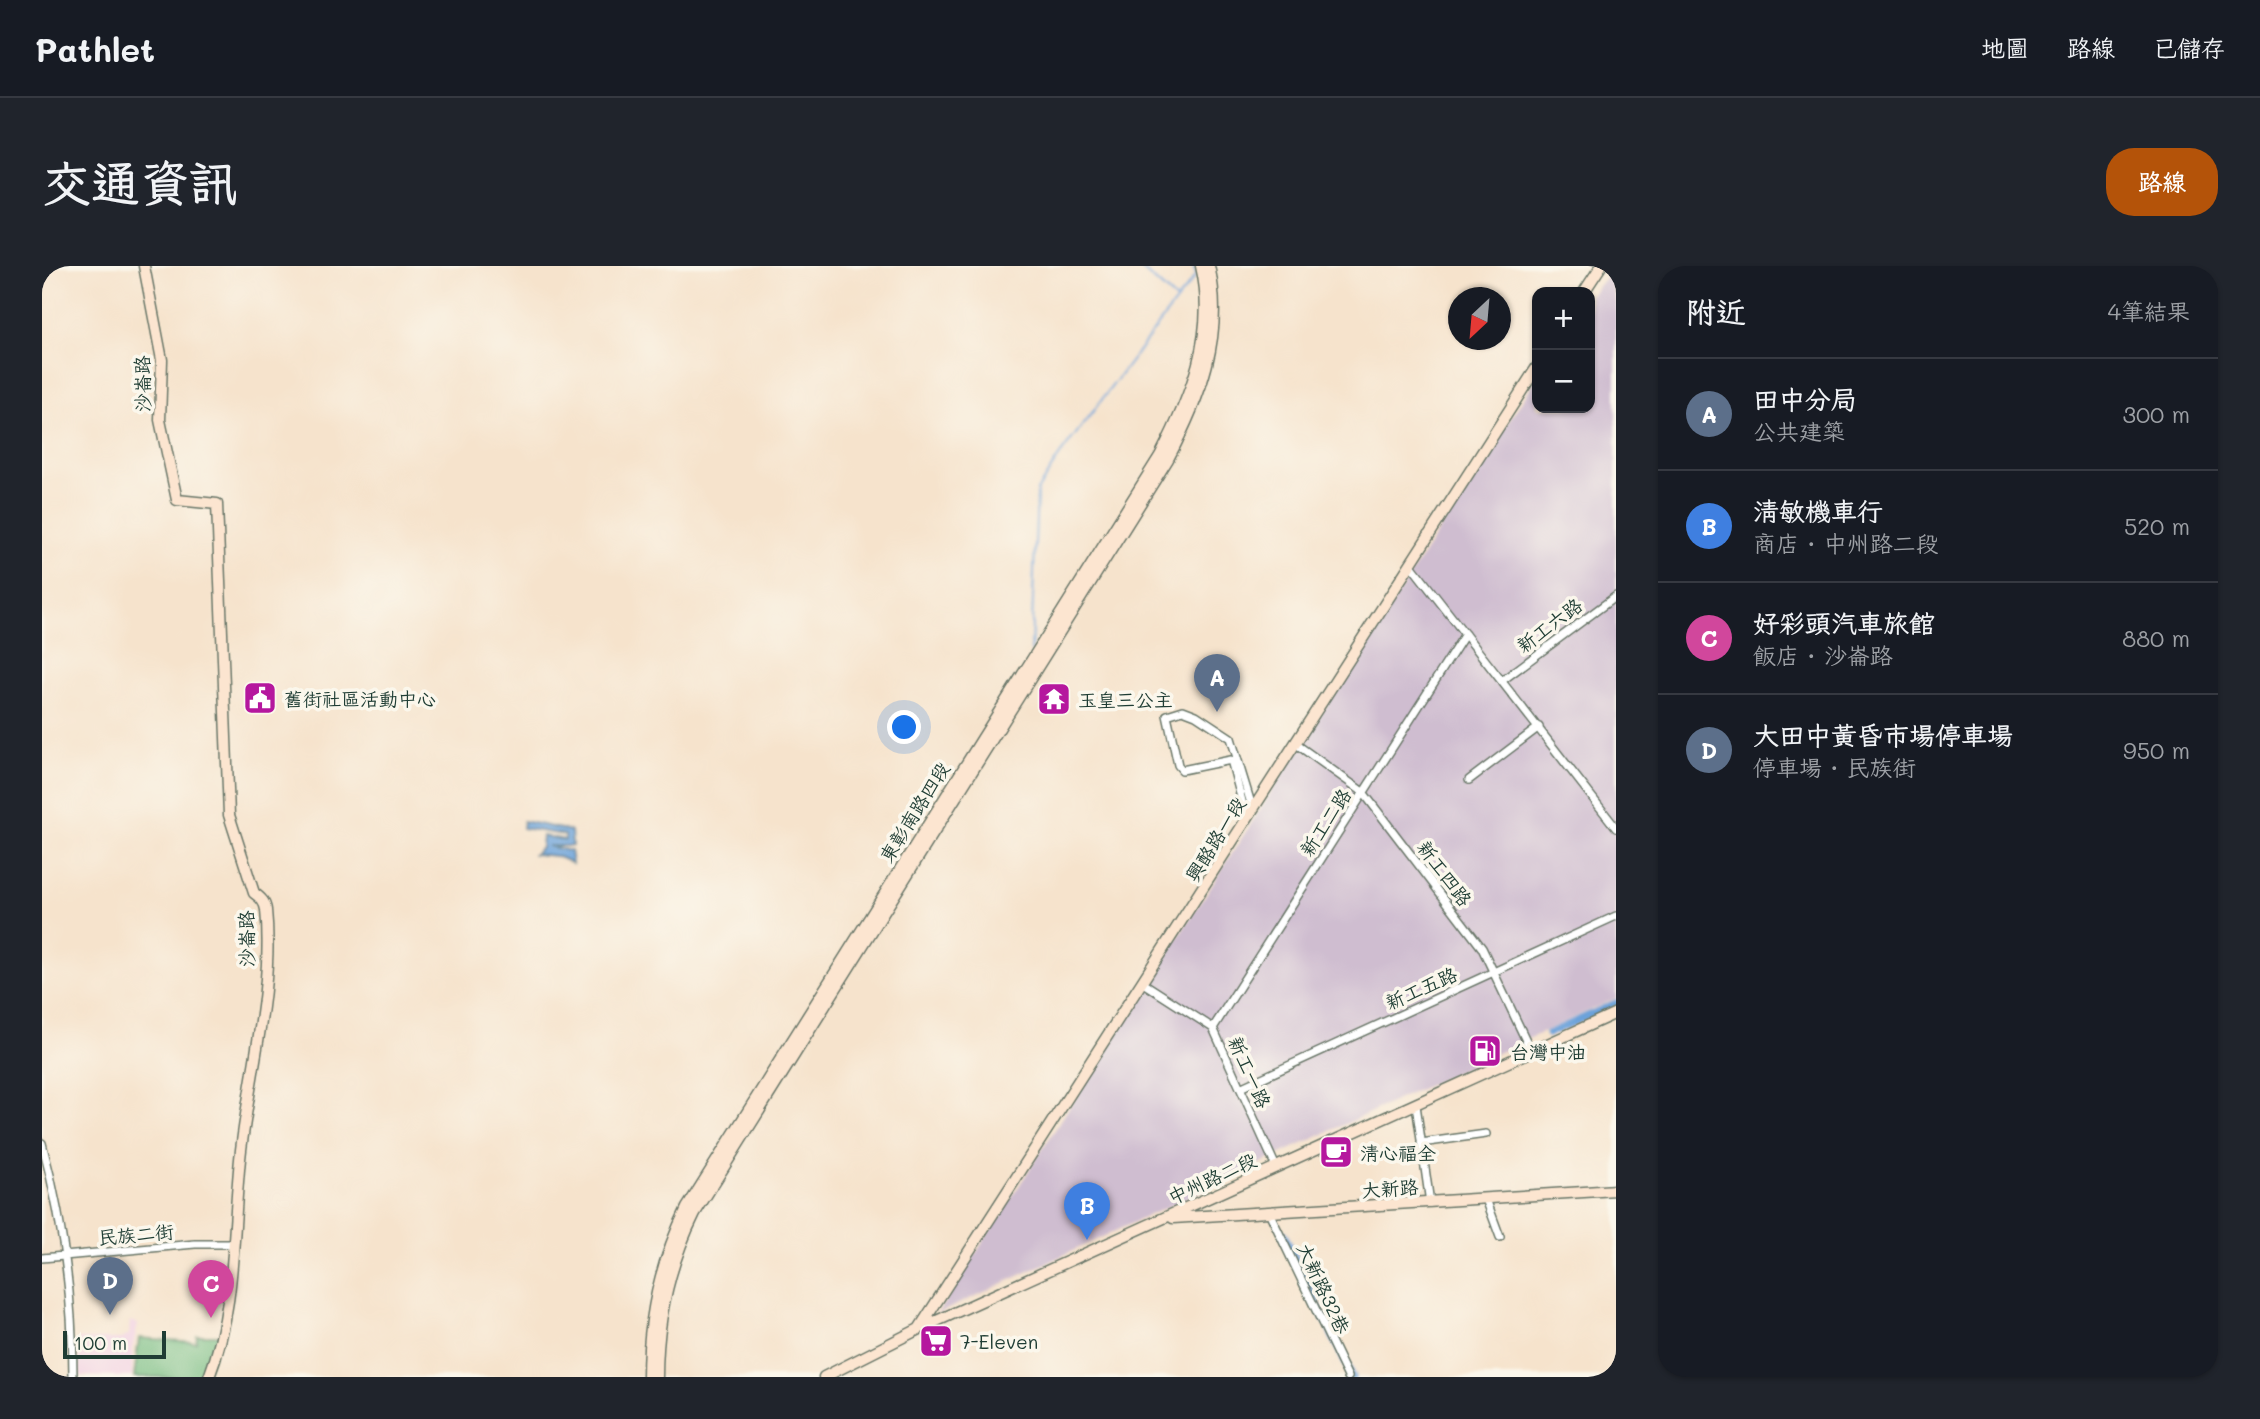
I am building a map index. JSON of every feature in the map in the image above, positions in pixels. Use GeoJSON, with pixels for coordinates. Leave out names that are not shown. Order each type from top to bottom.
{"type":"FeatureCollection","features":[{"type":"Feature","properties":{"kind":"street","name":"沙崙路"},"geometry":{"type":"LineString","coordinates":[[144,266],[162,360],[160,420],[177,500],[216,504],[229,815],[254,893],[265,905],[267,932],[264,977],[241,1151],[229,1305],[219,1352],[209,1377]]}},
{"type":"Feature","properties":{"kind":"street","name":"東彰南路四段"},"geometry":{"type":"LineString","coordinates":[[657,1377],[652,1362],[660,1273],[687,1208],[1160,456],[1183,411],[1201,355],[1205,281],[1201,266]]}},
{"type":"Feature","properties":{"kind":"street","name":"東彰南路四段"},"geometry":{"type":"LineString","coordinates":[[648,1377],[666,1289],[679,1248],[695,1213],[1162,469],[1190,418],[1210,352],[1214,287],[1209,266]]}},
{"type":"Feature","properties":{"kind":"street"},"geometry":{"type":"LineString","coordinates":[[1587,287],[1601,266]]}},
{"type":"Feature","properties":{"kind":"street","name":"興酪路一段"},"geometry":{"type":"LineString","coordinates":[[919,1329],[1532,375]]}},
{"type":"Feature","properties":{"kind":"street"},"geometry":{"type":"LineString","coordinates":[[1411,565],[1616,828]]}},
{"type":"Feature","properties":{"kind":"street","name":"新工六路"},"geometry":{"type":"LineString","coordinates":[[1503,680],[1616,596]]}},
{"type":"Feature","properties":{"kind":"street","name":"新工二路"},"geometry":{"type":"LineString","coordinates":[[1213,1028],[1465,635]]}},
{"type":"Feature","properties":{"kind":"street"},"geometry":{"type":"LineString","coordinates":[[1247,821],[1231,760],[1182,770],[1178,765],[1167,715],[1183,710],[1231,738],[1253,811]]}},
{"type":"Feature","properties":{"kind":"street"},"geometry":{"type":"LineString","coordinates":[[1469,780],[1539,727]]}},
{"type":"Feature","properties":{"kind":"street","name":"新工四路"},"geometry":{"type":"LineString","coordinates":[[1296,744],[1363,792],[1482,948],[1531,1051]]}},
{"type":"Feature","properties":{"kind":"street","name":"新工五路"},"geometry":{"type":"LineString","coordinates":[[1240,1088],[1616,916]]}},
{"type":"Feature","properties":{"kind":"street","name":"新工一路"},"geometry":{"type":"LineString","coordinates":[[1143,983],[1213,1028],[1276,1167]]}},
{"type":"Feature","properties":{"kind":"street","name":"中州路二段"},"geometry":{"type":"LineString","coordinates":[[824,1377],[919,1329],[1167,1219],[1616,1013]]}},
{"type":"Feature","properties":{"kind":"street"},"geometry":{"type":"LineString","coordinates":[[1416,1105],[1430,1203]]}},
{"type":"Feature","properties":{"kind":"street"},"geometry":{"type":"LineString","coordinates":[[1422,1143],[1486,1134]]}},
{"type":"Feature","properties":{"kind":"street"},"geometry":{"type":"LineString","coordinates":[[42,1143],[67,1256],[73,1377]]}},
{"type":"Feature","properties":{"kind":"street","name":"大新路"},"geometry":{"type":"LineString","coordinates":[[1167,1219],[1616,1190]]}},
{"type":"Feature","properties":{"kind":"street"},"geometry":{"type":"LineString","coordinates":[[1486,1199],[1500,1237]]}},
{"type":"Feature","properties":{"kind":"street","name":"大新路32巷"},"geometry":{"type":"LineString","coordinates":[[1269,1214],[1348,1377]]}},
{"type":"Feature","properties":{"kind":"street","name":"民族二街"},"geometry":{"type":"LineString","coordinates":[[42,1258],[195,1244],[232,1244]]}},
{"type":"Feature","properties":{"kind":"street"},"geometry":{"type":"LineString","coordinates":[[641,1377],[652,1362],[663,1377]]}},
{"type":"Feature","properties":{"kind":"shaded area"},"geometry":{"type":"Polygon","coordinates":[[[1609,273],[1616,304],[1616,998],[937,1314],[1532,385],[1532,413],[1595,413],[1595,290],[1609,273]]]}},
{"type":"Feature","properties":{"kind":"shaded area"},"geometry":{"type":"Polygon","coordinates":[[[130,1321],[138,1324],[133,1346],[132,1377],[80,1376],[78,1339],[122,1339],[129,1335],[130,1321]]]}},
{"type":"Feature","properties":{"kind":"green space"},"geometry":{"type":"Polygon","coordinates":[[[197,1335],[220,1335],[205,1377],[134,1377],[139,1338],[196,1342],[197,1335]]]}},
{"type":"Feature","properties":{"kind":"water"},"geometry":{"type":"Polygon","coordinates":[[[523,821],[571,831],[572,846],[547,846],[570,851],[572,863],[556,856],[534,854],[541,847],[542,836],[565,840],[565,835],[522,828],[523,821]]]}},
{"type":"Feature","properties":{"kind":"waterway"},"geometry":{"type":"LineString","coordinates":[[1138,266],[1176,300]]}},
{"type":"Feature","properties":{"kind":"waterway"},"geometry":{"type":"LineString","coordinates":[[1031,651],[1037,491],[1060,455],[1196,275],[1193,266]]}},
{"type":"Feature","properties":{"kind":"waterway"},"geometry":{"type":"LineString","coordinates":[[1548,1034],[1616,1003]]}},
{"type":"Feature","properties":{"kind":"waterway"},"geometry":{"type":"LineString","coordinates":[[1284,1234],[1352,1377]]}},
{"type":"Feature","properties":{"kind":"place","name":"舊街社區活動中心"},"geometry":{"type":"Point","coordinates":[260,698]}},
{"type":"Feature","properties":{"kind":"place","name":"玉皇三公主"},"geometry":{"type":"Point","coordinates":[1054,699]}},
{"type":"Feature","properties":{"kind":"place","name":"田中分局"},"geometry":{"type":"Point","coordinates":[1217,712]}},
{"type":"Feature","properties":{"kind":"place","name":"台灣中油"},"geometry":{"type":"Point","coordinates":[1485,1051]}},
{"type":"Feature","properties":{"kind":"place","name":"清心福全"},"geometry":{"type":"Point","coordinates":[1336,1152]}},
{"type":"Feature","properties":{"kind":"place","name":"清敏機車行"},"geometry":{"type":"Point","coordinates":[1087,1240]}},
{"type":"Feature","properties":{"kind":"place","name":"大田中黃昏市場停車場"},"geometry":{"type":"Point","coordinates":[110,1315]}},
{"type":"Feature","properties":{"kind":"place","name":"好彩頭汽車旅館"},"geometry":{"type":"Point","coordinates":[211,1318]}},
{"type":"Feature","properties":{"kind":"place","name":"7-Eleven"},"geometry":{"type":"Point","coordinates":[936,1341]}}]}
